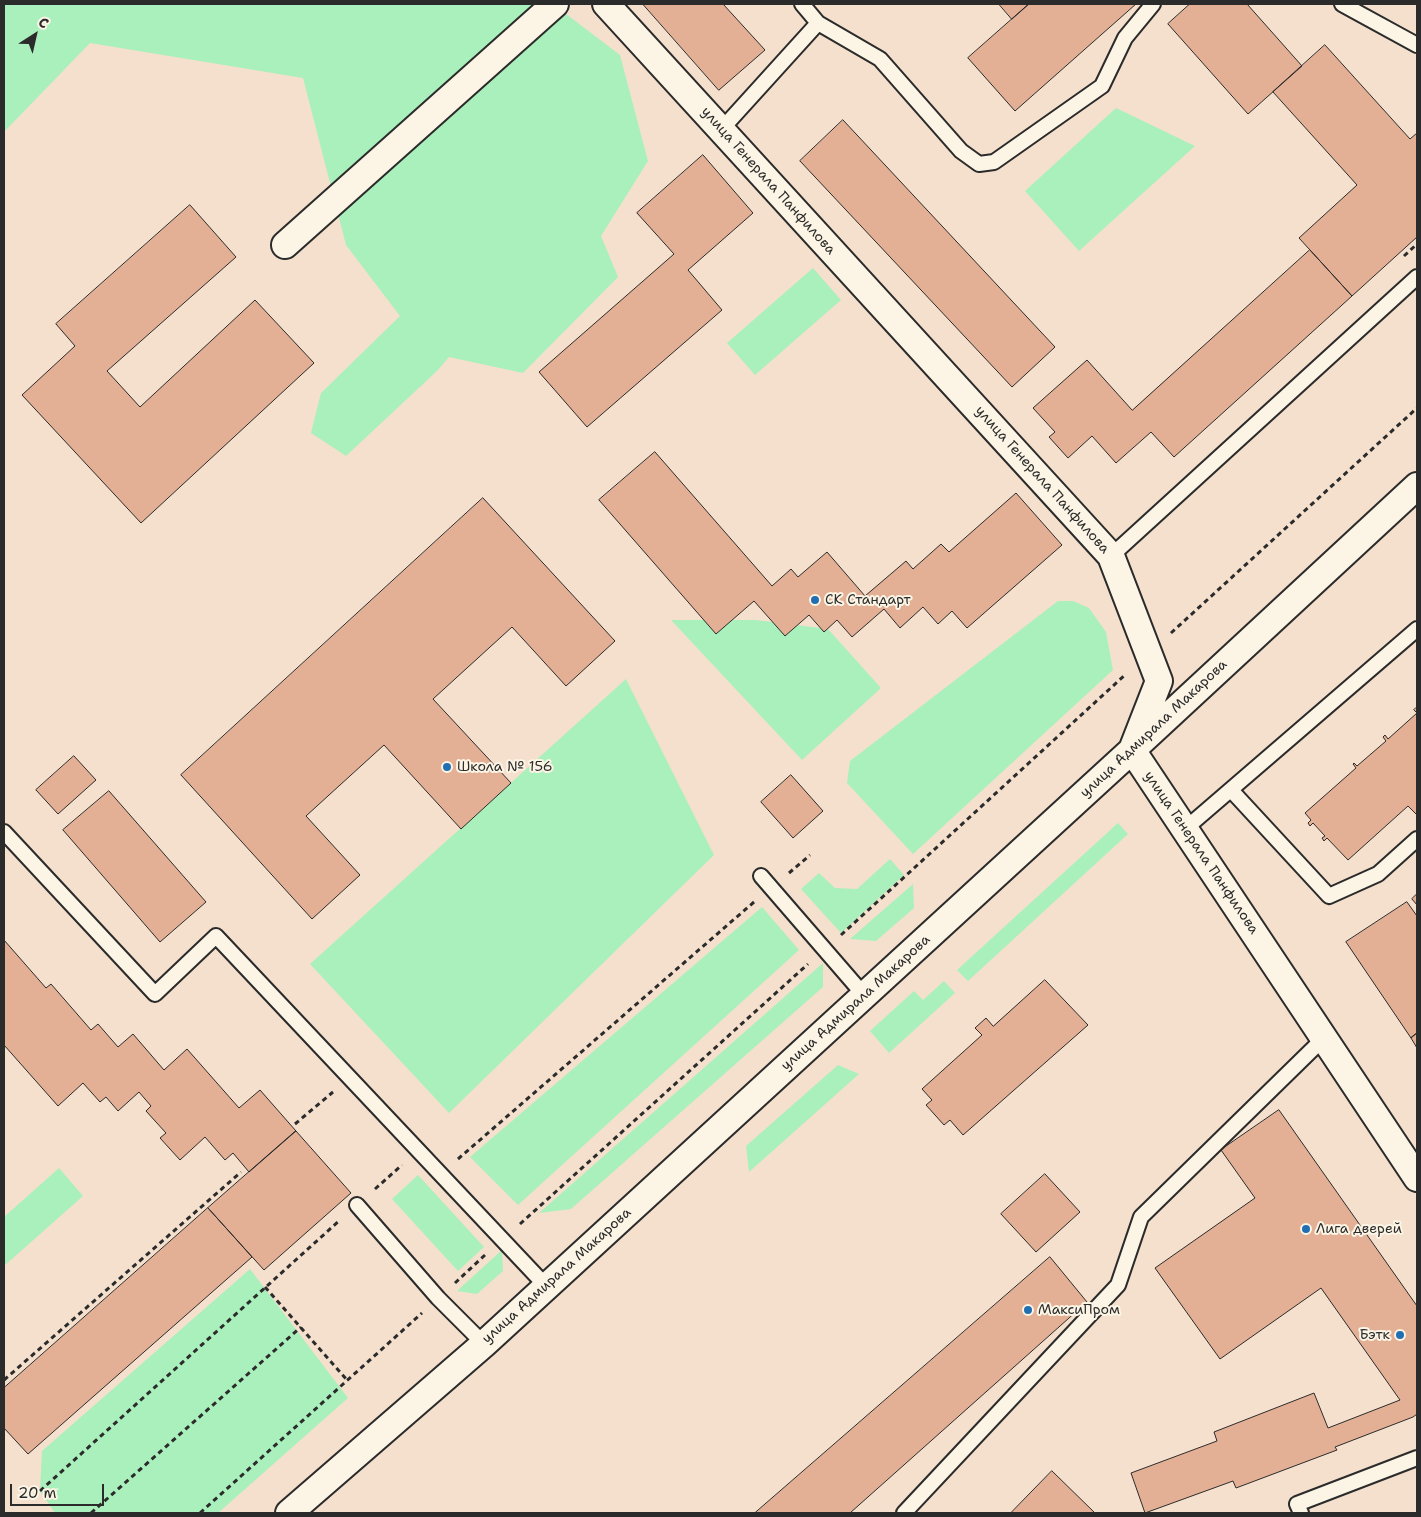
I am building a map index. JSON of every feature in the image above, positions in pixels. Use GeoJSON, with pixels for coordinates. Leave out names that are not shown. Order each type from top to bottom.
{"type":"FeatureCollection","features":[{"type":"Feature","properties":{"kind":"street"},"geometry":{"type":"LineString","coordinates":[[285,245],[555,4]]}},
{"type":"Feature","properties":{"kind":"street","name":"улица Генерала Панфилова"},"geometry":{"type":"LineString","coordinates":[[606,4],[1112,556],[1159,681],[1132,750],[1417,1178]]}},
{"type":"Feature","properties":{"kind":"street","name":"улица Адмирала Макарова"},"geometry":{"type":"LineString","coordinates":[[289,1513],[484,1344],[1417,486]]}},
{"type":"Feature","properties":{"kind":"lane"},"geometry":{"type":"LineString","coordinates":[[802,4],[818,23],[880,59],[961,151],[979,164],[994,162],[1102,86],[1125,38],[1153,4]]}},
{"type":"Feature","properties":{"kind":"lane"},"geometry":{"type":"LineString","coordinates":[[1342,4],[1417,46]]}},
{"type":"Feature","properties":{"kind":"lane"},"geometry":{"type":"LineString","coordinates":[[721,130],[818,23]]}},
{"type":"Feature","properties":{"kind":"lane"},"geometry":{"type":"LineString","coordinates":[[1112,556],[1417,277]]}},
{"type":"Feature","properties":{"kind":"lane"},"geometry":{"type":"LineString","coordinates":[[1185,829],[1417,630]]}},
{"type":"Feature","properties":{"kind":"lane"},"geometry":{"type":"LineString","coordinates":[[1231,790],[1329,896],[1378,874],[1417,839]]}},
{"type":"Feature","properties":{"kind":"lane"},"geometry":{"type":"LineString","coordinates":[[4,832],[155,994],[216,936],[546,1286]]}},
{"type":"Feature","properties":{"kind":"lane"},"geometry":{"type":"LineString","coordinates":[[761,876],[864,995]]}},
{"type":"Feature","properties":{"kind":"lane"},"geometry":{"type":"LineString","coordinates":[[904,1513],[1118,1285],[1141,1217],[1324,1038]]}},
{"type":"Feature","properties":{"kind":"lane"},"geometry":{"type":"LineString","coordinates":[[357,1204],[438,1298],[484,1344]]}},
{"type":"Feature","properties":{"kind":"lane"},"geometry":{"type":"LineString","coordinates":[[1301,1513],[1297,1504],[1417,1458]]}},
{"type":"Feature","properties":{"kind":"path"},"geometry":{"type":"LineString","coordinates":[[200,1513],[824,950],[1417,408]]}},
{"type":"Feature","properties":{"kind":"path"},"geometry":{"type":"LineString","coordinates":[[441,1174],[810,855]]}},
{"type":"Feature","properties":{"kind":"path"},"geometry":{"type":"LineString","coordinates":[[295,1124],[350,1078]]}},
{"type":"Feature","properties":{"kind":"path"},"geometry":{"type":"LineString","coordinates":[[40,1491],[418,1150]]}},
{"type":"Feature","properties":{"kind":"path"},"geometry":{"type":"LineString","coordinates":[[4,1380],[241,1172]]}},
{"type":"Feature","properties":{"kind":"path"},"geometry":{"type":"LineString","coordinates":[[265,1287],[347,1380]]}},
{"type":"Feature","properties":{"kind":"path"},"geometry":{"type":"LineString","coordinates":[[91,1513],[301,1327]]}},
{"type":"Feature","properties":{"kind":"green space"},"geometry":{"type":"Polygon","coordinates":[[[4,4],[553,4],[620,55],[648,161],[601,236],[618,277],[523,373],[449,357],[437,371],[346,456],[311,433],[321,393],[400,316],[346,245],[303,78],[90,43],[4,132],[4,4]]]}},
{"type":"Feature","properties":{"kind":"green space"},"geometry":{"type":"Polygon","coordinates":[[[1116,108],[1195,146],[1079,251],[1025,191],[1116,108]]]}},
{"type":"Feature","properties":{"kind":"green space"},"geometry":{"type":"Polygon","coordinates":[[[813,268],[841,300],[755,375],[727,343],[813,268]]]}},
{"type":"Feature","properties":{"kind":"green space"},"geometry":{"type":"Polygon","coordinates":[[[1058,601],[1073,601],[1089,608],[1106,632],[1113,670],[913,854],[847,783],[850,761],[1058,601]]]}},
{"type":"Feature","properties":{"kind":"green space"},"geometry":{"type":"Polygon","coordinates":[[[671,620],[756,620],[828,629],[881,688],[802,760],[671,620]]]}},
{"type":"Feature","properties":{"kind":"green space"},"geometry":{"type":"Polygon","coordinates":[[[626,679],[714,855],[449,1113],[310,964],[626,679]]]}},
{"type":"Feature","properties":{"kind":"green space"},"geometry":{"type":"Polygon","coordinates":[[[1118,823],[1128,834],[968,981],[957,970],[1118,823]]]}},
{"type":"Feature","properties":{"kind":"green space"},"geometry":{"type":"Polygon","coordinates":[[[890,859],[904,875],[841,933],[801,889],[819,873],[835,888],[857,889],[890,859]]]}},
{"type":"Feature","properties":{"kind":"green space"},"geometry":{"type":"Polygon","coordinates":[[[913,884],[914,908],[876,941],[850,939],[913,884]]]}},
{"type":"Feature","properties":{"kind":"green space"},"geometry":{"type":"Polygon","coordinates":[[[762,907],[799,950],[518,1205],[470,1157],[762,907]]]}},
{"type":"Feature","properties":{"kind":"green space"},"geometry":{"type":"Polygon","coordinates":[[[823,963],[823,987],[571,1209],[539,1213],[823,963]]]}},
{"type":"Feature","properties":{"kind":"green space"},"geometry":{"type":"Polygon","coordinates":[[[944,981],[955,993],[889,1053],[870,1031],[914,991],[923,1000],[944,981]]]}},
{"type":"Feature","properties":{"kind":"green space"},"geometry":{"type":"Polygon","coordinates":[[[838,1065],[859,1074],[749,1172],[746,1146],[838,1065]]]}},
{"type":"Feature","properties":{"kind":"green space"},"geometry":{"type":"Polygon","coordinates":[[[59,1168],[83,1196],[4,1266],[4,1217],[59,1168]]]}},
{"type":"Feature","properties":{"kind":"green space"},"geometry":{"type":"Polygon","coordinates":[[[418,1175],[484,1247],[458,1271],[392,1199],[418,1175]]]}},
{"type":"Feature","properties":{"kind":"green space"},"geometry":{"type":"Polygon","coordinates":[[[502,1250],[503,1271],[477,1294],[457,1291],[502,1250]]]}},
{"type":"Feature","properties":{"kind":"green space"},"geometry":{"type":"Polygon","coordinates":[[[250,1269],[348,1398],[218,1513],[55,1513],[40,1491],[42,1451],[250,1269]]]}},
{"type":"Feature","properties":{"kind":"building"},"geometry":{"type":"Polygon","coordinates":[[[643,4],[723,4],[765,50],[719,90],[643,4]]]}},
{"type":"Feature","properties":{"kind":"building"},"geometry":{"type":"Polygon","coordinates":[[[999,4],[1029,4],[1012,19],[999,4]]]}},
{"type":"Feature","properties":{"kind":"building"},"geometry":{"type":"Polygon","coordinates":[[[1029,4],[1136,4],[1015,111],[968,58],[1029,4]]]}},
{"type":"Feature","properties":{"kind":"building"},"geometry":{"type":"Polygon","coordinates":[[[1190,4],[1247,4],[1302,66],[1248,114],[1168,24],[1190,4]]]}},
{"type":"Feature","properties":{"kind":"building"},"geometry":{"type":"Polygon","coordinates":[[[1325,45],[1410,139],[1417,133],[1417,237],[1352,296],[1299,238],[1357,185],[1273,92],[1325,45]]]}},
{"type":"Feature","properties":{"kind":"building"},"geometry":{"type":"Polygon","coordinates":[[[843,120],[1055,347],[1012,387],[800,161],[843,120]]]}},
{"type":"Feature","properties":{"kind":"building"},"geometry":{"type":"Polygon","coordinates":[[[703,155],[753,213],[688,270],[722,310],[587,427],[539,372],[674,254],[637,213],[703,155]]]}},
{"type":"Feature","properties":{"kind":"building"},"geometry":{"type":"Polygon","coordinates":[[[190,205],[236,257],[107,371],[140,407],[255,300],[314,363],[141,523],[22,395],[75,346],[56,324],[190,205]]]}},
{"type":"Feature","properties":{"kind":"building"},"geometry":{"type":"Polygon","coordinates":[[[1310,250],[1352,296],[1174,457],[1151,432],[1116,463],[1092,436],[1068,458],[1049,437],[1055,432],[1033,408],[1087,360],[1132,410],[1310,250]]]}},
{"type":"Feature","properties":{"kind":"building"},"geometry":{"type":"Polygon","coordinates":[[[655,452],[772,586],[791,569],[798,577],[827,552],[865,596],[906,561],[913,569],[941,544],[949,552],[1016,493],[1062,545],[967,628],[952,611],[938,624],[923,607],[900,628],[884,609],[852,637],[837,620],[824,632],[809,615],[785,636],[754,601],[716,634],[599,500],[655,452]]]}},
{"type":"Feature","properties":{"kind":"building"},"geometry":{"type":"Polygon","coordinates":[[[483,498],[615,641],[566,686],[512,627],[433,699],[511,783],[461,829],[384,745],[306,816],[360,875],[312,919],[181,775],[483,498]]]}},
{"type":"Feature","properties":{"kind":"building"},"geometry":{"type":"Polygon","coordinates":[[[1417,713],[1417,815],[1408,806],[1348,860],[1327,838],[1324,841],[1322,838],[1325,836],[1313,823],[1310,826],[1308,823],[1311,820],[1305,813],[1356,768],[1354,763],[1357,766],[1386,741],[1383,737],[1385,735],[1388,739],[1417,713]]]}},
{"type":"Feature","properties":{"kind":"building"},"geometry":{"type":"Polygon","coordinates":[[[74,756],[96,780],[58,814],[36,790],[74,756]]]}},
{"type":"Feature","properties":{"kind":"building"},"geometry":{"type":"Polygon","coordinates":[[[791,775],[823,811],[793,838],[761,802],[791,775]]]}},
{"type":"Feature","properties":{"kind":"building"},"geometry":{"type":"Polygon","coordinates":[[[109,791],[206,902],[160,942],[63,830],[109,791]]]}},
{"type":"Feature","properties":{"kind":"building"},"geometry":{"type":"Polygon","coordinates":[[[1417,894],[1417,905],[1412,899],[1417,894]]]}},
{"type":"Feature","properties":{"kind":"building"},"geometry":{"type":"Polygon","coordinates":[[[1407,902],[1417,916],[1417,1033],[1411,1038],[1346,942],[1407,902]]]}},
{"type":"Feature","properties":{"kind":"building"},"geometry":{"type":"Polygon","coordinates":[[[4,940],[46,988],[51,984],[91,1030],[98,1024],[118,1047],[133,1034],[164,1070],[187,1049],[239,1108],[260,1090],[296,1131],[249,1172],[233,1153],[225,1160],[205,1137],[180,1160],[160,1138],[166,1133],[146,1111],[151,1106],[139,1092],[118,1111],[106,1097],[100,1102],[83,1083],[58,1106],[4,1045],[4,940]]]}},
{"type":"Feature","properties":{"kind":"building"},"geometry":{"type":"Polygon","coordinates":[[[1045,980],[1088,1025],[963,1135],[950,1120],[944,1125],[926,1105],[932,1100],[922,1089],[982,1035],[975,1028],[986,1018],[993,1026],[1045,980]]]}},
{"type":"Feature","properties":{"kind":"building"},"geometry":{"type":"Polygon","coordinates":[[[1417,1033],[1417,1048],[1411,1038],[1417,1033]]]}},
{"type":"Feature","properties":{"kind":"building"},"geometry":{"type":"Polygon","coordinates":[[[1279,1110],[1417,1306],[1417,1414],[1335,1447],[1337,1450],[1236,1488],[1233,1481],[1145,1513],[1131,1473],[1217,1441],[1214,1432],[1314,1393],[1328,1428],[1400,1400],[1321,1288],[1220,1359],[1155,1268],[1255,1198],[1221,1150],[1279,1110]]]}},
{"type":"Feature","properties":{"kind":"building"},"geometry":{"type":"Polygon","coordinates":[[[296,1131],[351,1193],[264,1270],[208,1208],[296,1131]]]}},
{"type":"Feature","properties":{"kind":"building"},"geometry":{"type":"Polygon","coordinates":[[[1045,1174],[1080,1212],[1036,1252],[1001,1214],[1045,1174]]]}},
{"type":"Feature","properties":{"kind":"building"},"geometry":{"type":"Polygon","coordinates":[[[208,1208],[252,1257],[28,1454],[4,1428],[4,1388],[208,1208]]]}},
{"type":"Feature","properties":{"kind":"building"},"geometry":{"type":"Polygon","coordinates":[[[1050,1257],[1087,1302],[850,1513],[755,1513],[1050,1257]]]}},
{"type":"Feature","properties":{"kind":"building"},"geometry":{"type":"Polygon","coordinates":[[[1052,1471],[1095,1513],[1011,1513],[1052,1471]]]}},
{"type":"Feature","properties":{"kind":"place","name":"СК Стандарт"},"geometry":{"type":"Point","coordinates":[815,600]}},
{"type":"Feature","properties":{"kind":"place","name":"Школа № 156"},"geometry":{"type":"Point","coordinates":[447,767]}},
{"type":"Feature","properties":{"kind":"place","name":"Лига дверей"},"geometry":{"type":"Point","coordinates":[1306,1229]}},
{"type":"Feature","properties":{"kind":"place","name":"МаксиПром"},"geometry":{"type":"Point","coordinates":[1028,1310]}},
{"type":"Feature","properties":{"kind":"place","name":"Бэтк"},"geometry":{"type":"Point","coordinates":[1400,1335]}}]}
